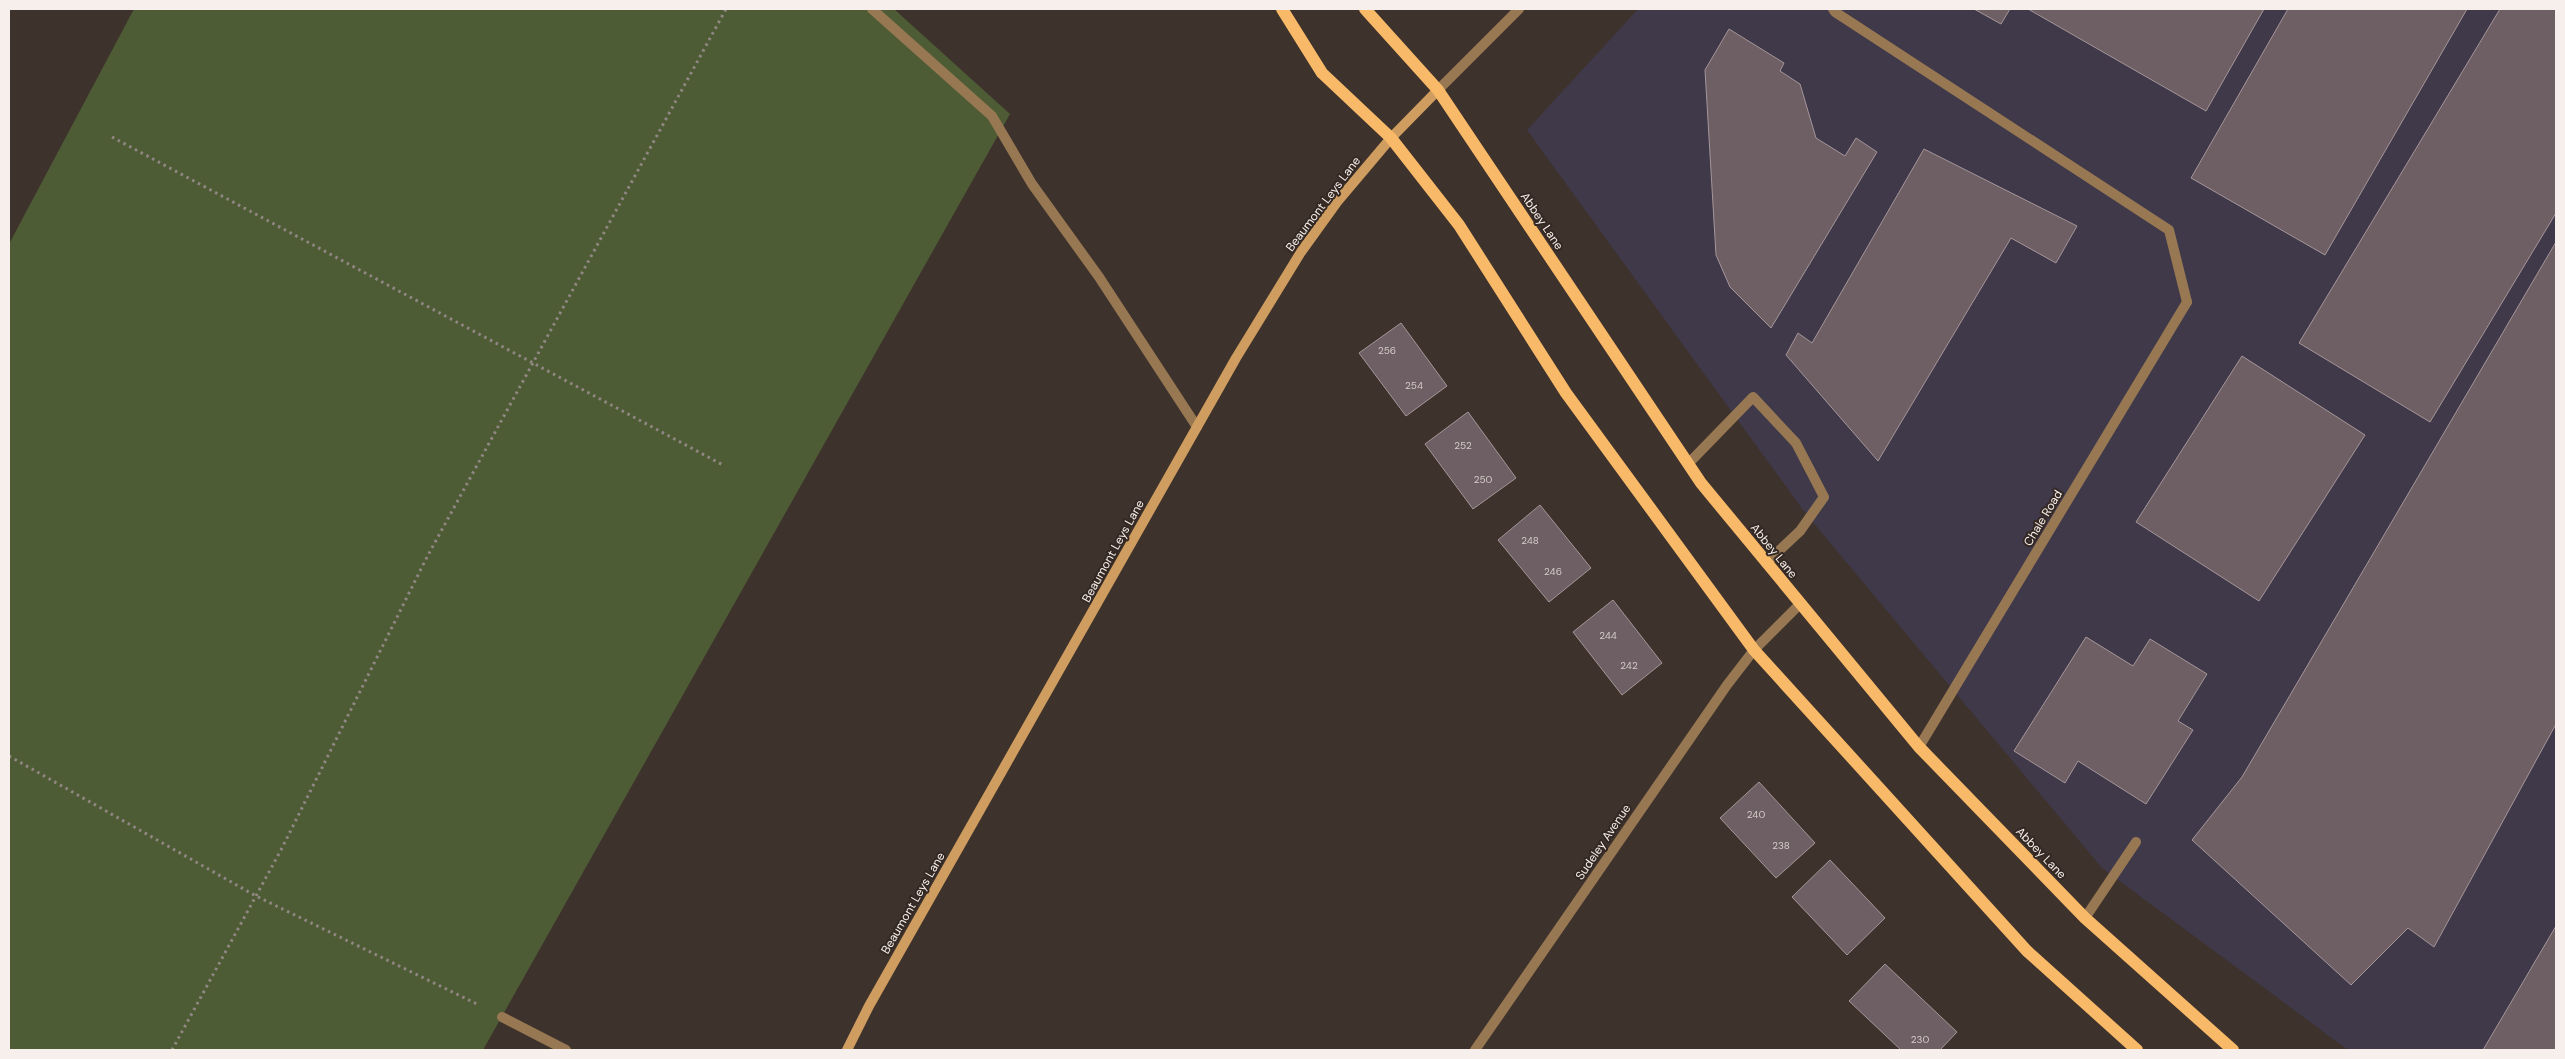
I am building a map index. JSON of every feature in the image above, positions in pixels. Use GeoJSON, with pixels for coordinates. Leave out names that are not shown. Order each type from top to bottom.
{"type":"FeatureCollection","features":[{"type":"Feature","properties":{"kind":"main road"},"geometry":{"type":"LineString","coordinates":[[1282,9],[1322,73],[1391,138],[1459,225],[1566,394],[1754,650],[2027,951],[2137,1050]]}},
{"type":"Feature","properties":{"kind":"main road","name":"Abbey Lane"},"geometry":{"type":"LineString","coordinates":[[1365,9],[1438,90],[1701,483],[1919,747],[2085,918],[2233,1050]]}},
{"type":"Feature","properties":{"kind":"street"},"geometry":{"type":"LineString","coordinates":[[872,9],[992,116],[1032,184],[1098,277],[1197,427]]}},
{"type":"Feature","properties":{"kind":"street"},"geometry":{"type":"LineString","coordinates":[[1438,90],[1519,9]]}},
{"type":"Feature","properties":{"kind":"street","name":"Chale Road"},"geometry":{"type":"LineString","coordinates":[[1833,9],[2169,230],[2187,302],[1919,747]]}},
{"type":"Feature","properties":{"kind":"street","name":"Beaumont Leys Lane"},"geometry":{"type":"LineString","coordinates":[[847,1050],[869,1006],[1197,427],[1301,252],[1337,202],[1391,138],[1438,90]]}},
{"type":"Feature","properties":{"kind":"street"},"geometry":{"type":"LineString","coordinates":[[1688,464],[1753,397],[1796,443],[1824,497],[1800,531],[1766,563]]}},
{"type":"Feature","properties":{"kind":"street","name":"Sudeley Avenue"},"geometry":{"type":"LineString","coordinates":[[1475,1050],[1726,685],[1754,650],[1800,604]]}},
{"type":"Feature","properties":{"kind":"street"},"geometry":{"type":"LineString","coordinates":[[2085,918],[2136,842]]}},
{"type":"Feature","properties":{"kind":"street"},"geometry":{"type":"LineString","coordinates":[[502,1017],[566,1050]]}},
{"type":"Feature","properties":{"kind":"path"},"geometry":{"type":"LineString","coordinates":[[172,1050],[256,896],[426,557],[726,9]]}},
{"type":"Feature","properties":{"kind":"path"},"geometry":{"type":"LineString","coordinates":[[112,137],[723,465]]}},
{"type":"Feature","properties":{"kind":"path"},"geometry":{"type":"LineString","coordinates":[[9,756],[256,896],[502,1017]]}},
{"type":"Feature","properties":{"kind":"shaded area"},"geometry":{"type":"Polygon","coordinates":[[[1638,9],[2556,9],[2556,1050],[2348,1050],[2102,868],[1806,514],[1527,130],[1638,9]]]}},
{"type":"Feature","properties":{"kind":"green space"},"geometry":{"type":"Polygon","coordinates":[[[134,9],[894,9],[1010,114],[483,1050],[9,1050],[9,244],[134,9]]]}},
{"type":"Feature","properties":{"kind":"building"},"geometry":{"type":"Polygon","coordinates":[[[1974,9],[2010,9],[2001,24],[1974,9]]]}},
{"type":"Feature","properties":{"kind":"building"},"geometry":{"type":"Polygon","coordinates":[[[2028,9],[2264,9],[2206,111],[2028,9]]]}},
{"type":"Feature","properties":{"kind":"building"},"geometry":{"type":"Polygon","coordinates":[[[2288,9],[2467,9],[2325,255],[2191,178],[2288,9]]]}},
{"type":"Feature","properties":{"kind":"building"},"geometry":{"type":"Polygon","coordinates":[[[2500,9],[2556,9],[2556,213],[2430,422],[2299,343],[2500,9]]]}},
{"type":"Feature","properties":{"kind":"building"},"geometry":{"type":"Polygon","coordinates":[[[1729,29],[1784,63],[1780,71],[1800,84],[1816,138],[1845,156],[1856,138],[1877,152],[1771,328],[1730,287],[1716,255],[1705,70],[1729,29]]]}},
{"type":"Feature","properties":{"kind":"building"},"geometry":{"type":"Polygon","coordinates":[[[1924,149],[2077,226],[2056,263],[2011,238],[1878,461],[1786,355],[1798,333],[1812,343],[1924,149]]]}},
{"type":"Feature","properties":{"kind":"building"},"geometry":{"type":"Polygon","coordinates":[[[2556,242],[2556,724],[2434,947],[2408,928],[2351,985],[2192,840],[2242,777],[2556,242]]]}},
{"type":"Feature","properties":{"kind":"building"},"geometry":{"type":"Polygon","coordinates":[[[1401,323],[1447,386],[1406,416],[1359,353],[1401,323]]]}},
{"type":"Feature","properties":{"kind":"building"},"geometry":{"type":"Polygon","coordinates":[[[2242,356],[2365,435],[2259,601],[2136,522],[2242,356]]]}},
{"type":"Feature","properties":{"kind":"building"},"geometry":{"type":"Polygon","coordinates":[[[1468,412],[1516,478],[1473,509],[1425,444],[1468,412]]]}},
{"type":"Feature","properties":{"kind":"building"},"geometry":{"type":"Polygon","coordinates":[[[1540,505],[1591,568],[1549,602],[1498,540],[1540,505]]]}},
{"type":"Feature","properties":{"kind":"building"},"geometry":{"type":"Polygon","coordinates":[[[1613,600],[1662,663],[1622,695],[1573,632],[1613,600]]]}},
{"type":"Feature","properties":{"kind":"building"},"geometry":{"type":"Polygon","coordinates":[[[2086,637],[2133,666],[2150,639],[2207,674],[2178,721],[2193,730],[2146,804],[2078,761],[2065,783],[2014,751],[2086,637]]]}},
{"type":"Feature","properties":{"kind":"building"},"geometry":{"type":"Polygon","coordinates":[[[1759,782],[1815,843],[1776,878],[1720,818],[1759,782]]]}},
{"type":"Feature","properties":{"kind":"building"},"geometry":{"type":"Polygon","coordinates":[[[1830,860],[1885,918],[1847,955],[1792,897],[1830,860]]]}},
{"type":"Feature","properties":{"kind":"building"},"geometry":{"type":"Polygon","coordinates":[[[2556,926],[2556,1050],[2483,1050],[2556,926]]]}},
{"type":"Feature","properties":{"kind":"building"},"geometry":{"type":"Polygon","coordinates":[[[1885,964],[1957,1032],[1940,1050],[1901,1050],[1849,1001],[1885,964]]]}}]}
